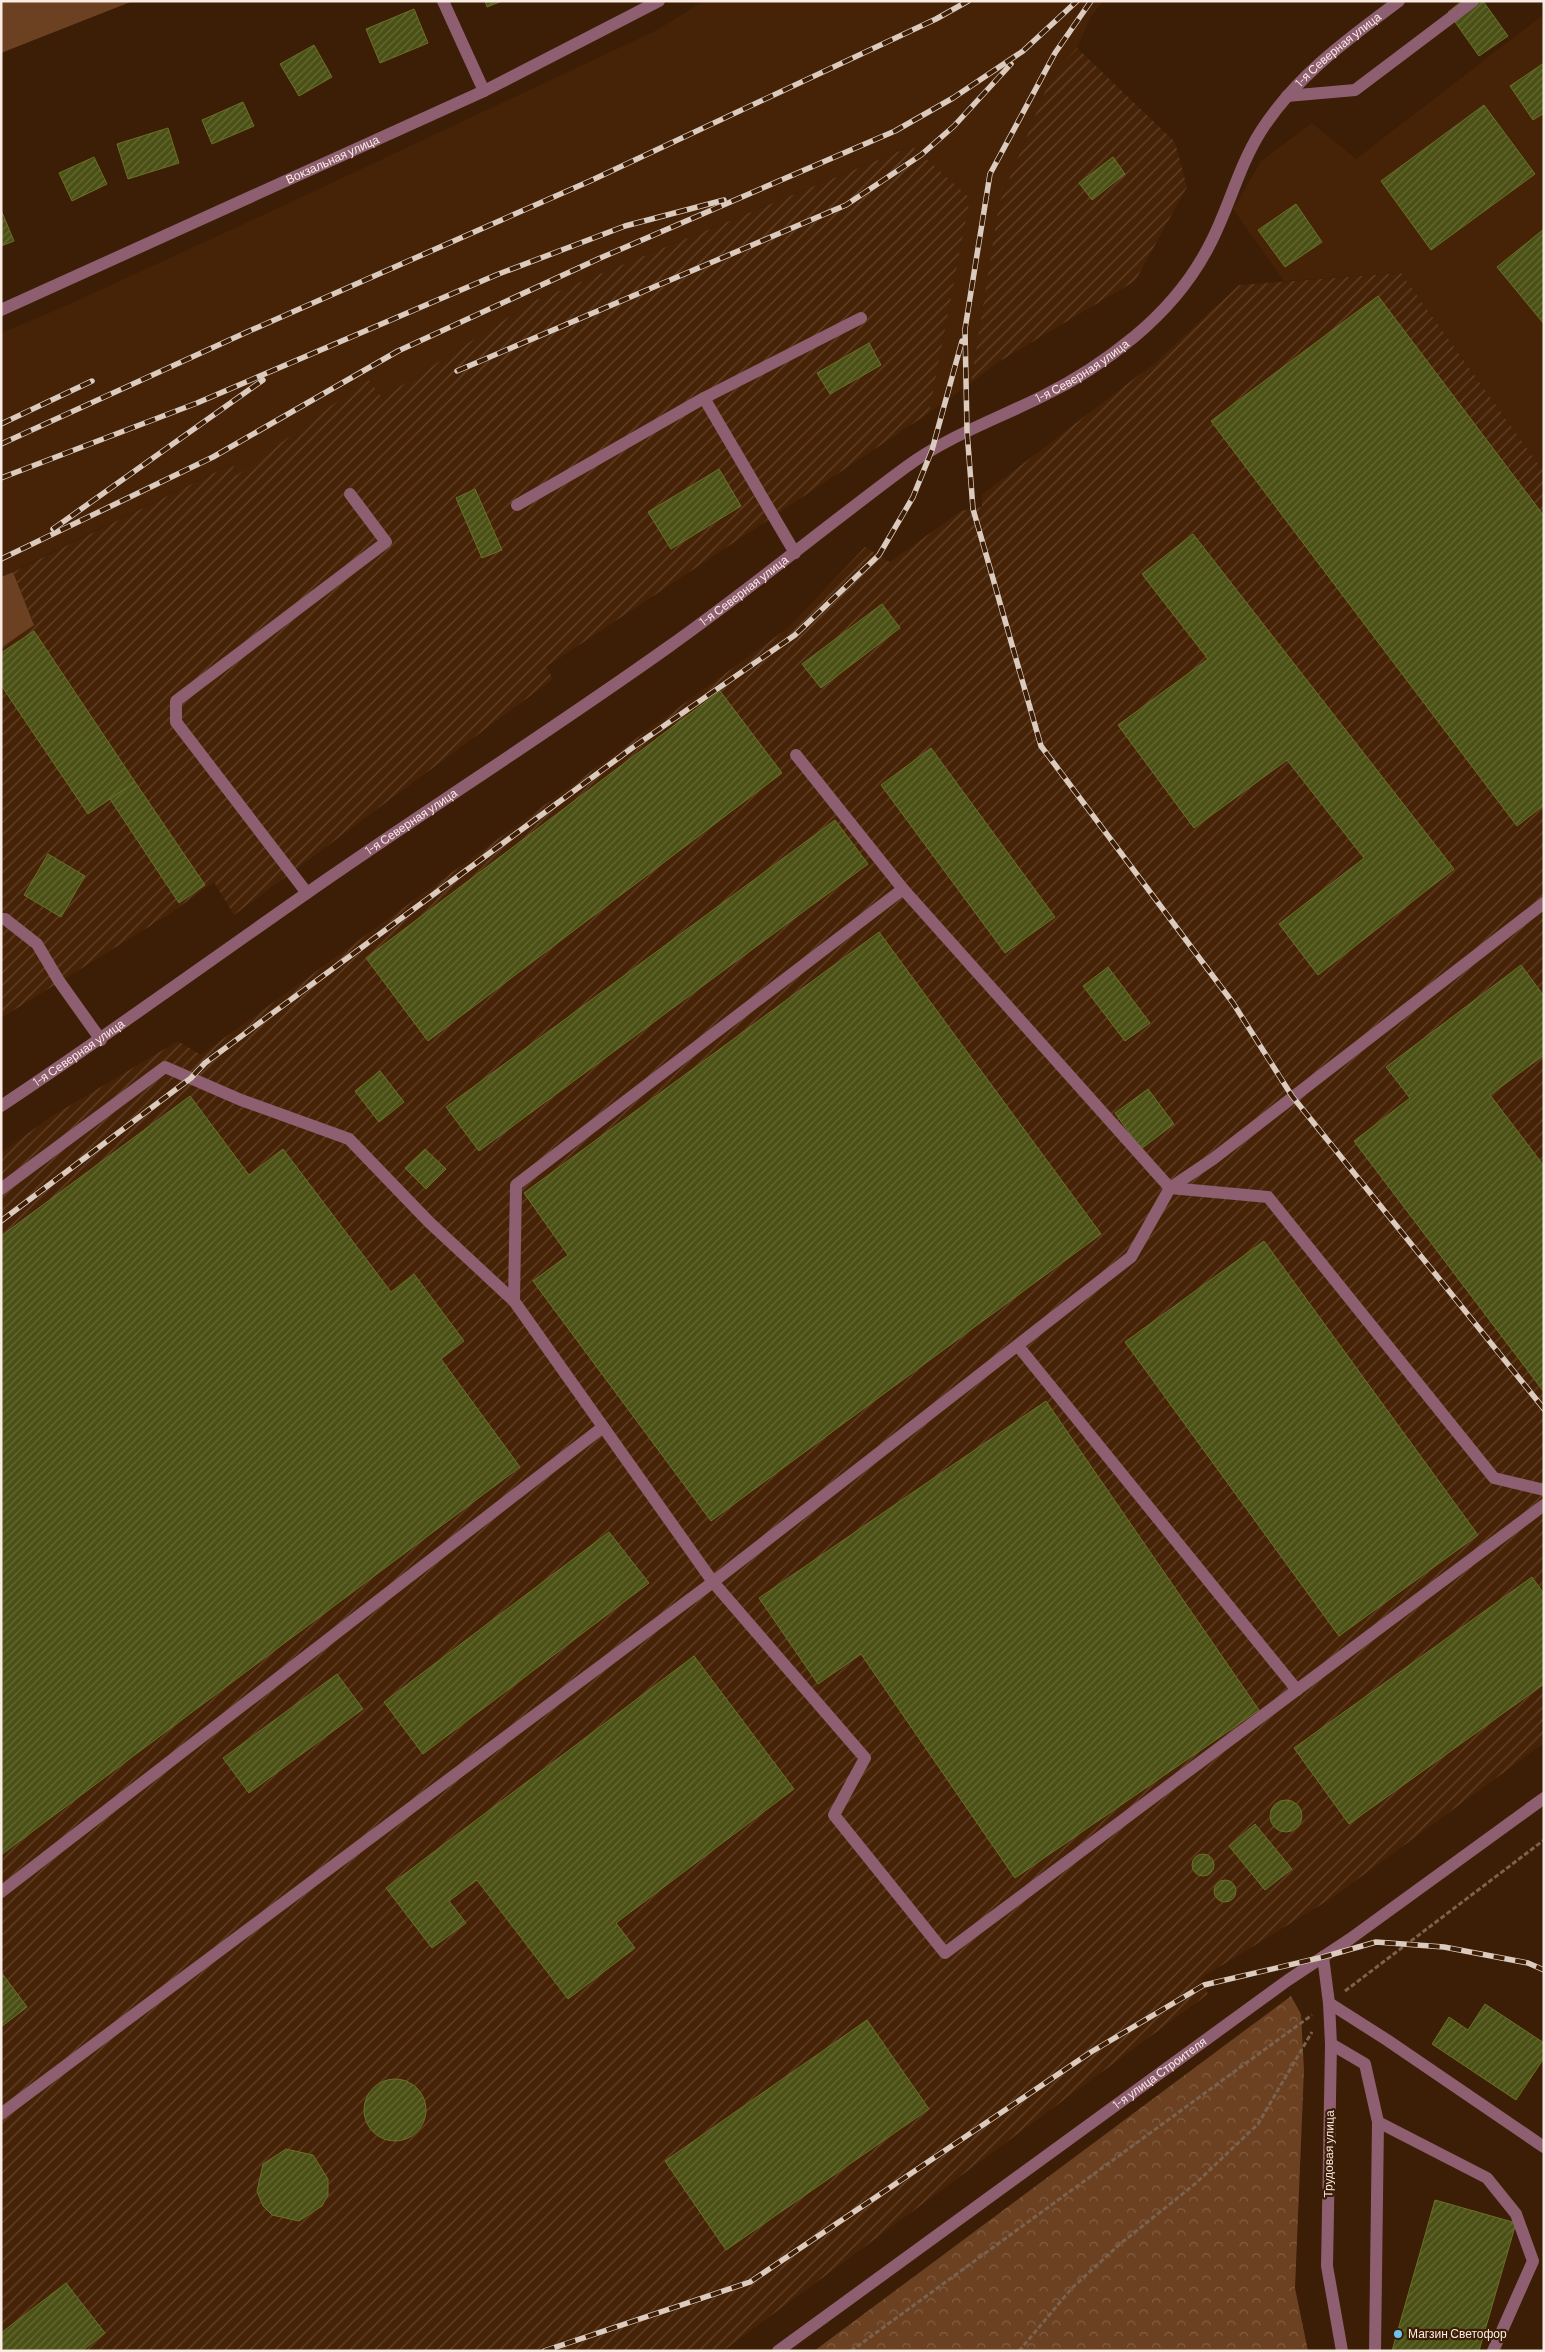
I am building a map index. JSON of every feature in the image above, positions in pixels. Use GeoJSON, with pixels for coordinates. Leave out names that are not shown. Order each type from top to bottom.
{"type":"FeatureCollection","features":[{"type":"Feature","properties":{"kind":"street"},"geometry":{"type":"LineString","coordinates":[[443,1],[484,91]]}},
{"type":"Feature","properties":{"kind":"street","name":"Вокзальная улица"},"geometry":{"type":"LineString","coordinates":[[1,310],[484,91],[659,1]]}},
{"type":"Feature","properties":{"kind":"street","name":"1-я Северная улица"},"geometry":{"type":"LineString","coordinates":[[1,1106],[101,1040],[307,893],[667,648],[913,462],[967,431],[1048,394],[1080,376],[1117,350],[1164,310],[1192,275],[1210,244],[1245,158],[1262,129],[1287,96],[1314,67],[1399,1]]}},
{"type":"Feature","properties":{"kind":"street"},"geometry":{"type":"LineString","coordinates":[[1287,96],[1355,90],[1473,1]]}},
{"type":"Feature","properties":{"kind":"street"},"geometry":{"type":"LineString","coordinates":[[517,505],[704,398],[861,318]]}},
{"type":"Feature","properties":{"kind":"street"},"geometry":{"type":"LineString","coordinates":[[704,398],[795,553]]}},
{"type":"Feature","properties":{"kind":"street"},"geometry":{"type":"LineString","coordinates":[[307,893],[176,722],[176,701],[386,542],[350,494]]}},
{"type":"Feature","properties":{"kind":"street"},"geometry":{"type":"LineString","coordinates":[[796,755],[903,889],[1170,1188],[1268,1197],[1494,1478],[1544,1490]]}},
{"type":"Feature","properties":{"kind":"street"},"geometry":{"type":"LineString","coordinates":[[514,1301],[516,1185],[903,889]]}},
{"type":"Feature","properties":{"kind":"street"},"geometry":{"type":"LineString","coordinates":[[1,2114],[713,1582],[1018,1346],[1131,1257],[1170,1188],[1213,1159],[1543,905]]}},
{"type":"Feature","properties":{"kind":"street"},"geometry":{"type":"LineString","coordinates":[[1,919],[5,919],[37,944],[59,981],[101,1040]]}},
{"type":"Feature","properties":{"kind":"street"},"geometry":{"type":"LineString","coordinates":[[1,1189],[165,1067],[241,1100],[349,1139],[429,1222],[514,1301],[713,1582],[865,1758],[834,1815],[945,1953],[1544,1505]]}},
{"type":"Feature","properties":{"kind":"street"},"geometry":{"type":"LineString","coordinates":[[1018,1346],[1297,1690]]}},
{"type":"Feature","properties":{"kind":"street"},"geometry":{"type":"LineString","coordinates":[[1,1892],[603,1427]]}},
{"type":"Feature","properties":{"kind":"street","name":"1-я улица Строителя"},"geometry":{"type":"LineString","coordinates":[[778,2351],[1288,1980],[1323,1957],[1544,1798]]}},
{"type":"Feature","properties":{"kind":"street","name":"Трудовая улица"},"geometry":{"type":"LineString","coordinates":[[1323,1957],[1332,2044],[1327,2266],[1342,2351]]}},
{"type":"Feature","properties":{"kind":"street"},"geometry":{"type":"LineString","coordinates":[[1329,2003],[1387,2040],[1544,2147]]}},
{"type":"Feature","properties":{"kind":"street"},"geometry":{"type":"LineString","coordinates":[[1332,2044],[1365,2064],[1378,2122],[1374,2351]]}},
{"type":"Feature","properties":{"kind":"street"},"geometry":{"type":"LineString","coordinates":[[1378,2122],[1487,2178],[1516,2214],[1533,2261],[1493,2351]]}},
{"type":"Feature","properties":{"kind":"path"},"geometry":{"type":"LineString","coordinates":[[851,2351],[1329,2003],[1544,1840]]}},
{"type":"Feature","properties":{"kind":"path"},"geometry":{"type":"LineString","coordinates":[[1019,2351],[1072,2288],[1120,2244],[1195,2184],[1258,2124],[1329,2003]]}},
{"type":"Feature","properties":{"kind":"shaded area"},"geometry":{"type":"Polygon","coordinates":[[[704,1],[1104,1],[1091,16],[1077,48],[1051,77],[999,204],[971,383],[929,413],[970,198],[911,146],[534,301],[382,398],[368,380],[237,475],[231,464],[1,577],[1,333],[63,307],[276,209],[657,30],[704,1]]]}},
{"type":"Feature","properties":{"kind":"shaded area"},"geometry":{"type":"Polygon","coordinates":[[[1544,14],[1544,472],[1401,273],[1284,281],[1233,209],[1261,161],[1312,123],[1356,159],[1544,14]]]}},
{"type":"Feature","properties":{"kind":"shaded area"},"geometry":{"type":"Polygon","coordinates":[[[1077,48],[1175,142],[1187,187],[1135,281],[1000,361],[971,383],[999,204],[1051,77],[1077,48]]]}},
{"type":"Feature","properties":{"kind":"shaded area"},"geometry":{"type":"Polygon","coordinates":[[[912,146],[970,198],[929,413],[546,667],[553,679],[234,915],[214,882],[171,913],[1,1018],[1,648],[34,624],[13,572],[232,464],[237,475],[368,379],[382,398],[534,301],[912,146]]]}},
{"type":"Feature","properties":{"kind":"shaded area"},"geometry":{"type":"Polygon","coordinates":[[[1401,273],[1544,472],[1544,1743],[1332,1898],[1201,1978],[1208,1994],[723,2351],[1,2351],[1,1153],[49,1118],[178,1041],[201,1055],[789,627],[865,547],[890,562],[961,511],[982,507],[982,495],[1156,362],[1239,285],[1401,273]]]}},
{"type":"Feature","properties":{"kind":"green space"},"geometry":{"type":"Polygon","coordinates":[[[1,1],[133,1],[1,53],[1,1]]]}},
{"type":"Feature","properties":{"kind":"green space"},"geometry":{"type":"Polygon","coordinates":[[[13,572],[34,625],[1,648],[1,577],[13,572]]]}},
{"type":"Feature","properties":{"kind":"green space"},"geometry":{"type":"Polygon","coordinates":[[[1291,1996],[1301,2014],[1304,2070],[1295,2288],[1308,2351],[814,2351],[1291,1996]]]}},
{"type":"Feature","properties":{"kind":"building"},"geometry":{"type":"Polygon","coordinates":[[[485,1],[502,1],[487,7],[485,1]]]}},
{"type":"Feature","properties":{"kind":"building"},"geometry":{"type":"Polygon","coordinates":[[[1462,1],[1483,1],[1508,36],[1479,56],[1448,12],[1462,1]]]}},
{"type":"Feature","properties":{"kind":"building"},"geometry":{"type":"Polygon","coordinates":[[[414,9],[428,43],[380,63],[366,29],[414,9]]]}},
{"type":"Feature","properties":{"kind":"building"},"geometry":{"type":"Polygon","coordinates":[[[314,45],[332,77],[299,96],[280,64],[314,45]]]}},
{"type":"Feature","properties":{"kind":"building"},"geometry":{"type":"Polygon","coordinates":[[[1544,63],[1544,113],[1533,120],[1510,86],[1544,63]]]}},
{"type":"Feature","properties":{"kind":"building"},"geometry":{"type":"Polygon","coordinates":[[[243,102],[254,126],[212,144],[202,120],[243,102]]]}},
{"type":"Feature","properties":{"kind":"building"},"geometry":{"type":"Polygon","coordinates":[[[1484,105],[1535,174],[1431,250],[1381,181],[1484,105]]]}},
{"type":"Feature","properties":{"kind":"building"},"geometry":{"type":"Polygon","coordinates":[[[168,128],[179,163],[128,179],[117,144],[168,128]]]}},
{"type":"Feature","properties":{"kind":"building"},"geometry":{"type":"Polygon","coordinates":[[[94,157],[107,184],[72,201],[59,173],[94,157]]]}},
{"type":"Feature","properties":{"kind":"building"},"geometry":{"type":"Polygon","coordinates":[[[1113,157],[1125,174],[1092,200],[1079,183],[1113,157]]]}},
{"type":"Feature","properties":{"kind":"building"},"geometry":{"type":"Polygon","coordinates":[[[1296,204],[1322,242],[1285,267],[1258,230],[1296,204]]]}},
{"type":"Feature","properties":{"kind":"building"},"geometry":{"type":"Polygon","coordinates":[[[1,210],[14,241],[1,246],[1,210]]]}},
{"type":"Feature","properties":{"kind":"building"},"geometry":{"type":"Polygon","coordinates":[[[1544,229],[1544,324],[1497,267],[1544,229]]]}},
{"type":"Feature","properties":{"kind":"building"},"geometry":{"type":"Polygon","coordinates":[[[1378,296],[1544,516],[1544,805],[1517,826],[1211,421],[1378,296]]]}},
{"type":"Feature","properties":{"kind":"building"},"geometry":{"type":"Polygon","coordinates":[[[869,343],[881,365],[830,394],[817,373],[869,343]]]}},
{"type":"Feature","properties":{"kind":"building"},"geometry":{"type":"Polygon","coordinates":[[[719,469],[741,506],[671,549],[648,512],[719,469]]]}},
{"type":"Feature","properties":{"kind":"building"},"geometry":{"type":"Polygon","coordinates":[[[475,489],[502,550],[482,558],[456,498],[475,489]]]}},
{"type":"Feature","properties":{"kind":"building"},"geometry":{"type":"Polygon","coordinates":[[[1193,534],[1454,869],[1318,975],[1279,924],[1364,858],[1287,760],[1194,828],[1118,725],[1208,659],[1142,574],[1193,534]]]}},
{"type":"Feature","properties":{"kind":"building"},"geometry":{"type":"Polygon","coordinates":[[[882,604],[900,628],[821,688],[802,664],[882,604]]]}},
{"type":"Feature","properties":{"kind":"building"},"geometry":{"type":"Polygon","coordinates":[[[34,631],[135,782],[88,814],[1,685],[1,653],[34,631]]]}},
{"type":"Feature","properties":{"kind":"building"},"geometry":{"type":"Polygon","coordinates":[[[720,691],[782,773],[428,1041],[366,958],[720,691]]]}},
{"type":"Feature","properties":{"kind":"building"},"geometry":{"type":"Polygon","coordinates":[[[931,748],[1055,917],[1005,953],[881,785],[931,748]]]}},
{"type":"Feature","properties":{"kind":"building"},"geometry":{"type":"Polygon","coordinates":[[[135,782],[205,885],[179,903],[110,799],[135,782]]]}},
{"type":"Feature","properties":{"kind":"building"},"geometry":{"type":"Polygon","coordinates":[[[835,820],[868,864],[479,1151],[446,1107],[835,820]]]}},
{"type":"Feature","properties":{"kind":"building"},"geometry":{"type":"Polygon","coordinates":[[[48,854],[85,876],[61,917],[24,895],[48,854]]]}},
{"type":"Feature","properties":{"kind":"building"},"geometry":{"type":"Polygon","coordinates":[[[879,932],[1101,1234],[711,1521],[533,1281],[568,1255],[524,1193],[879,932]]]}},
{"type":"Feature","properties":{"kind":"building"},"geometry":{"type":"Polygon","coordinates":[[[1521,965],[1544,996],[1544,1055],[1490,1095],[1544,1166],[1544,1392],[1354,1141],[1410,1098],[1386,1067],[1521,965]]]}},
{"type":"Feature","properties":{"kind":"building"},"geometry":{"type":"Polygon","coordinates":[[[1108,967],[1150,1023],[1125,1041],[1083,986],[1108,967]]]}},
{"type":"Feature","properties":{"kind":"building"},"geometry":{"type":"Polygon","coordinates":[[[380,1071],[404,1102],[379,1122],[355,1091],[380,1071]]]}},
{"type":"Feature","properties":{"kind":"building"},"geometry":{"type":"Polygon","coordinates":[[[1148,1089],[1174,1124],[1141,1149],[1115,1113],[1148,1089]]]}},
{"type":"Feature","properties":{"kind":"building"},"geometry":{"type":"Polygon","coordinates":[[[190,1096],[249,1175],[283,1149],[391,1292],[414,1274],[464,1341],[441,1359],[520,1467],[1,1855],[1,1236],[190,1096]]]}},
{"type":"Feature","properties":{"kind":"building"},"geometry":{"type":"Polygon","coordinates":[[[425,1149],[446,1169],[426,1189],[405,1168],[425,1149]]]}},
{"type":"Feature","properties":{"kind":"building"},"geometry":{"type":"Polygon","coordinates":[[[1264,1241],[1478,1535],[1339,1636],[1125,1342],[1264,1241]]]}},
{"type":"Feature","properties":{"kind":"building"},"geometry":{"type":"Polygon","coordinates":[[[1046,1401],[1259,1710],[1015,1878],[861,1654],[818,1684],[759,1598],[1046,1401]]]}},
{"type":"Feature","properties":{"kind":"building"},"geometry":{"type":"Polygon","coordinates":[[[609,1532],[649,1583],[423,1754],[384,1702],[609,1532]]]}},
{"type":"Feature","properties":{"kind":"building"},"geometry":{"type":"Polygon","coordinates":[[[1532,1577],[1544,1594],[1544,1684],[1349,1824],[1294,1748],[1532,1577]]]}},
{"type":"Feature","properties":{"kind":"building"},"geometry":{"type":"Polygon","coordinates":[[[694,1656],[794,1789],[616,1923],[635,1948],[568,1999],[477,1880],[449,1901],[466,1923],[432,1948],[386,1888],[694,1656]]]}},
{"type":"Feature","properties":{"kind":"building"},"geometry":{"type":"Polygon","coordinates":[[[337,1674],[363,1709],[249,1793],[223,1758],[337,1674]]]}},
{"type":"Feature","properties":{"kind":"building"},"geometry":{"type":"Polygon","coordinates":[[[1286,1800],[1292,1801],[1297,1805],[1301,1810],[1301,1822],[1297,1827],[1292,1831],[1286,1832],[1280,1831],[1275,1827],[1271,1822],[1270,1816],[1271,1810],[1275,1805],[1280,1801],[1286,1800]]]}},
{"type":"Feature","properties":{"kind":"building"},"geometry":{"type":"Polygon","coordinates":[[[1255,1824],[1292,1869],[1265,1890],[1229,1846],[1255,1824]]]}},
{"type":"Feature","properties":{"kind":"building"},"geometry":{"type":"Polygon","coordinates":[[[1203,1854],[1211,1857],[1214,1865],[1211,1873],[1203,1876],[1195,1873],[1192,1865],[1195,1857],[1203,1854]]]}},
{"type":"Feature","properties":{"kind":"building"},"geometry":{"type":"Polygon","coordinates":[[[1225,1880],[1233,1883],[1236,1891],[1233,1899],[1225,1902],[1217,1899],[1214,1891],[1217,1883],[1225,1880]]]}},
{"type":"Feature","properties":{"kind":"building"},"geometry":{"type":"Polygon","coordinates":[[[1,1972],[27,2007],[1,2027],[1,1972]]]}},
{"type":"Feature","properties":{"kind":"building"},"geometry":{"type":"Polygon","coordinates":[[[1485,2004],[1544,2043],[1544,2058],[1516,2100],[1432,2044],[1449,2017],[1468,2030],[1485,2004]]]}},
{"type":"Feature","properties":{"kind":"building"},"geometry":{"type":"Polygon","coordinates":[[[867,2020],[929,2109],[726,2250],[665,2161],[867,2020]]]}},
{"type":"Feature","properties":{"kind":"building"},"geometry":{"type":"Polygon","coordinates":[[[395,2079],[407,2081],[417,2088],[424,2098],[426,2110],[424,2122],[417,2132],[407,2139],[395,2141],[383,2139],[373,2132],[366,2122],[364,2110],[366,2098],[373,2088],[383,2081],[395,2079]]]}},
{"type":"Feature","properties":{"kind":"building"},"geometry":{"type":"Polygon","coordinates":[[[286,2149],[313,2155],[328,2179],[328,2195],[322,2206],[299,2221],[272,2215],[263,2206],[257,2191],[263,2164],[286,2149]]]}},
{"type":"Feature","properties":{"kind":"building"},"geometry":{"type":"Polygon","coordinates":[[[1435,2200],[1516,2223],[1479,2351],[1392,2351],[1435,2200]]]}},
{"type":"Feature","properties":{"kind":"building"},"geometry":{"type":"Polygon","coordinates":[[[66,2283],[105,2333],[82,2351],[1,2351],[1,2333],[66,2283]]]}},
{"type":"Feature","properties":{"kind":"railway"},"geometry":{"type":"LineString","coordinates":[[1,444],[247,332],[590,181],[936,19],[968,1]]}},
{"type":"Feature","properties":{"kind":"railway"},"geometry":{"type":"LineString","coordinates":[[1,559],[213,457],[398,351],[598,259],[895,131],[953,98],[1023,51],[1077,1]]}},
{"type":"Feature","properties":{"kind":"railway"},"geometry":{"type":"LineString","coordinates":[[1091,1],[1055,53],[990,174],[965,329],[967,431],[973,509],[1041,746],[1233,1003],[1292,1096],[1544,1409]]}},
{"type":"Feature","properties":{"kind":"railway"},"geometry":{"type":"LineString","coordinates":[[457,371],[846,205],[921,155],[954,126],[1011,64]]}},
{"type":"Feature","properties":{"kind":"railway"},"geometry":{"type":"LineString","coordinates":[[1,478],[197,403],[496,275],[625,226],[724,200]]}},
{"type":"Feature","properties":{"kind":"railway"},"geometry":{"type":"LineString","coordinates":[[1,1221],[191,1078],[205,1063],[632,748],[795,635],[879,555],[913,497],[932,450],[962,341]]}},
{"type":"Feature","properties":{"kind":"railway"},"geometry":{"type":"LineString","coordinates":[[53,529],[263,380]]}},
{"type":"Feature","properties":{"kind":"railway"},"geometry":{"type":"LineString","coordinates":[[1,424],[92,381]]}},
{"type":"Feature","properties":{"kind":"railway"},"geometry":{"type":"LineString","coordinates":[[544,2351],[750,2282],[1091,2052],[1204,1985],[1323,1957],[1376,1942],[1444,1947],[1528,1963],[1544,1970]]}},
{"type":"Feature","properties":{"kind":"place","name":"Магзин Светофор"},"geometry":{"type":"Point","coordinates":[1398,2334]}}]}
